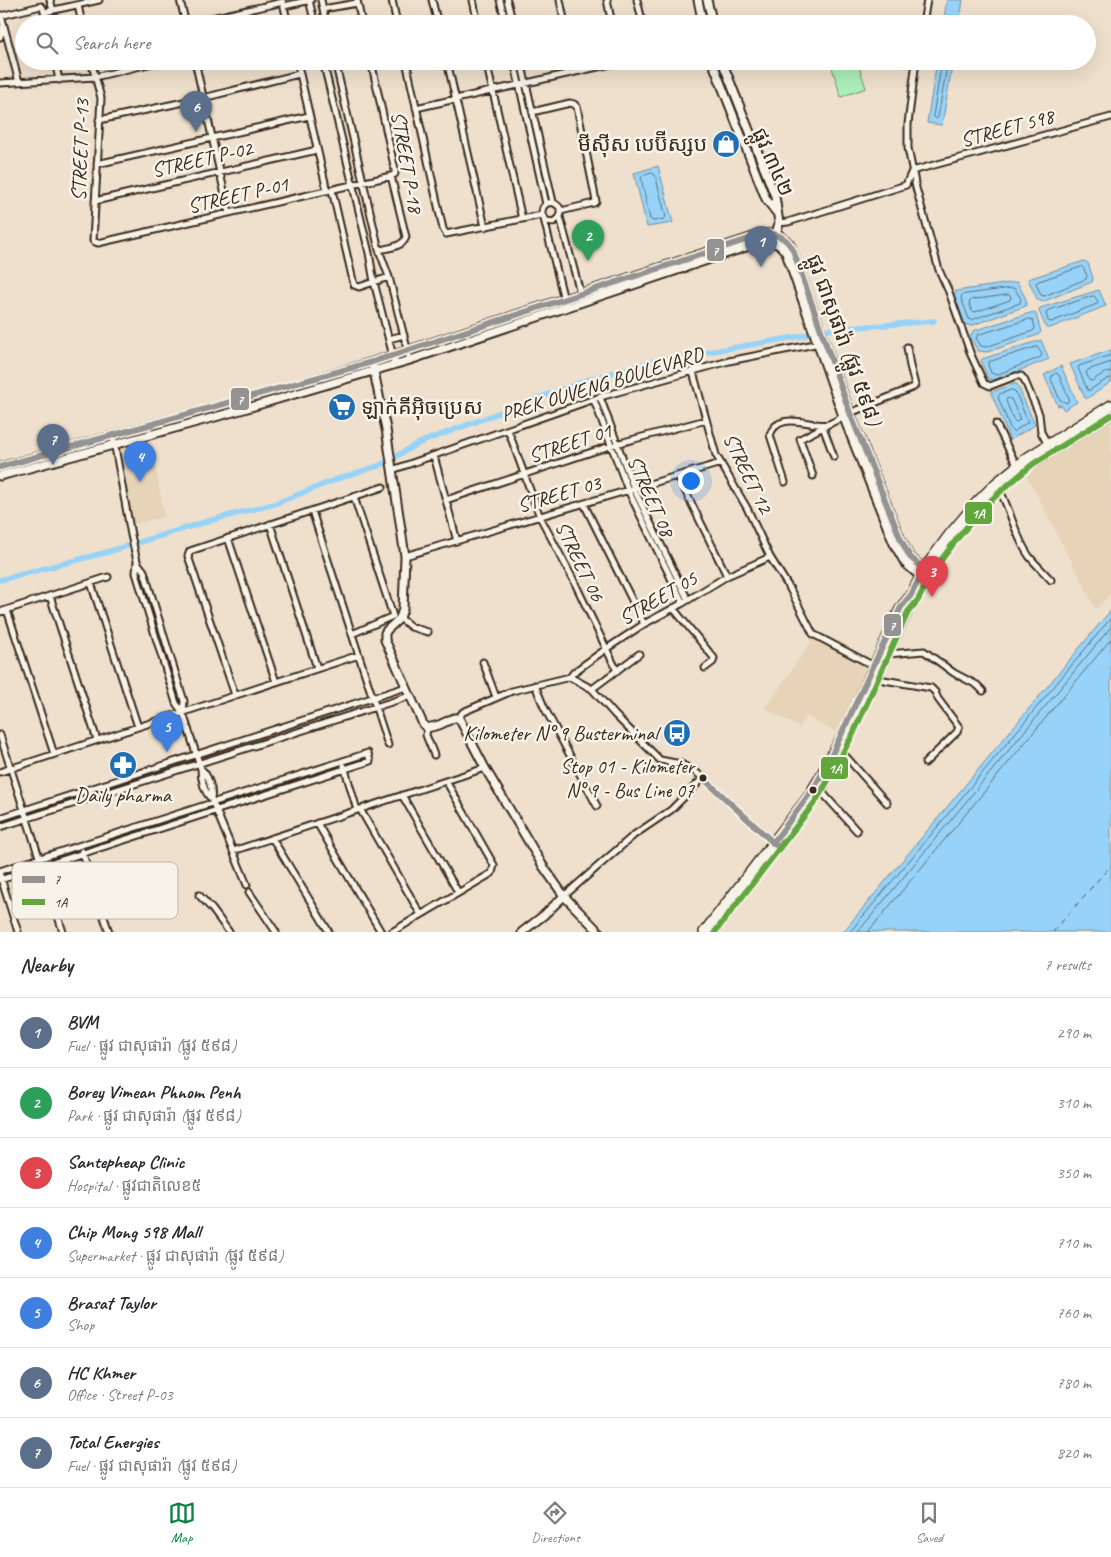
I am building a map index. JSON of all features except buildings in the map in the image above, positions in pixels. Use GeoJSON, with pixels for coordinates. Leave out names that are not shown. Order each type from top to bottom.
{"type":"FeatureCollection","features":[{"type":"Feature","properties":{"kind":"highway"},"geometry":{"type":"LineString","coordinates":[[704,932],[821,791],[901,607],[911,595],[922,573],[962,518],[998,482],[1028,457],[1111,405]]}},
{"type":"Feature","properties":{"kind":"highway"},"geometry":{"type":"LineString","coordinates":[[1016,468],[1031,464],[1111,414]]}},
{"type":"Feature","properties":{"kind":"highway"},"geometry":{"type":"LineString","coordinates":[[713,932],[776,845],[814,788],[842,752],[908,610],[911,595]]}},
{"type":"Feature","properties":{"kind":"main road"},"geometry":{"type":"LineString","coordinates":[[698,0],[701,15]]}},
{"type":"Feature","properties":{"kind":"main road"},"geometry":{"type":"LineString","coordinates":[[707,0],[711,15]]}},
{"type":"Feature","properties":{"kind":"main road","name":"ផ្លូវ ៣៤២"},"geometry":{"type":"LineString","coordinates":[[716,70],[766,199],[776,212]]}},
{"type":"Feature","properties":{"kind":"main road","name":"ផ្លូវ ៣៤២"},"geometry":{"type":"LineString","coordinates":[[726,70],[775,196],[776,212]]}},
{"type":"Feature","properties":{"kind":"main road"},"geometry":{"type":"LineString","coordinates":[[0,476],[285,397],[410,360],[761,242],[774,242],[779,223],[776,212]]}},
{"type":"Feature","properties":{"kind":"main road"},"geometry":{"type":"LineString","coordinates":[[0,467],[283,389],[408,351],[759,235],[768,233],[777,235]]}},
{"type":"Feature","properties":{"kind":"main road","name":"ផ្លូវ ជាសុផារ៉ា (ផ្លូវ ៥៩៨)"},"geometry":{"type":"LineString","coordinates":[[777,235],[785,239],[792,246],[815,325]]}},
{"type":"Feature","properties":{"kind":"main road","name":"ផ្លូវ ជាសុផារ៉ា (ផ្លូវ ៥៩៨)"},"geometry":{"type":"LineString","coordinates":[[774,242],[784,250],[815,325],[847,415],[887,515],[900,556],[909,568],[922,573]]}},
{"type":"Feature","properties":{"kind":"main road"},"geometry":{"type":"LineString","coordinates":[[542,307],[545,315]]}},
{"type":"Feature","properties":{"kind":"main road"},"geometry":{"type":"LineString","coordinates":[[372,362],[392,468],[405,556],[403,609],[400,618],[385,633],[386,640],[419,717],[427,728],[458,718],[542,866],[564,896],[599,932]]}},
{"type":"Feature","properties":{"kind":"main road"},"geometry":{"type":"LineString","coordinates":[[283,389],[285,397]]}},
{"type":"Feature","properties":{"kind":"main road"},"geometry":{"type":"LineString","coordinates":[[522,932],[564,896]]}},
{"type":"Feature","properties":{"kind":"street"},"geometry":{"type":"LineString","coordinates":[[50,0],[53,10]]}},
{"type":"Feature","properties":{"kind":"street"},"geometry":{"type":"LineString","coordinates":[[15,67],[0,16],[37,6],[44,10],[53,10],[98,0]]}},
{"type":"Feature","properties":{"kind":"street"},"geometry":{"type":"LineString","coordinates":[[180,0],[183,15]]}},
{"type":"Feature","properties":{"kind":"street"},"geometry":{"type":"LineString","coordinates":[[227,15],[283,3],[310,0],[312,15]]}},
{"type":"Feature","properties":{"kind":"street"},"geometry":{"type":"LineString","coordinates":[[321,0],[324,15]]}},
{"type":"Feature","properties":{"kind":"street"},"geometry":{"type":"LineString","coordinates":[[392,0],[395,15]]}},
{"type":"Feature","properties":{"kind":"street"},"geometry":{"type":"LineString","coordinates":[[432,0],[436,15]]}},
{"type":"Feature","properties":{"kind":"street"},"geometry":{"type":"LineString","coordinates":[[473,0],[476,15]]}},
{"type":"Feature","properties":{"kind":"street"},"geometry":{"type":"LineString","coordinates":[[500,0],[504,15]]}},
{"type":"Feature","properties":{"kind":"street"},"geometry":{"type":"LineString","coordinates":[[508,0],[511,15]]}},
{"type":"Feature","properties":{"kind":"street"},"geometry":{"type":"LineString","coordinates":[[560,0],[563,15]]}},
{"type":"Feature","properties":{"kind":"street"},"geometry":{"type":"LineString","coordinates":[[607,0],[610,15]]}},
{"type":"Feature","properties":{"kind":"street"},"geometry":{"type":"LineString","coordinates":[[637,0],[641,15]]}},
{"type":"Feature","properties":{"kind":"street"},"geometry":{"type":"LineString","coordinates":[[924,15],[927,0]]}},
{"type":"Feature","properties":{"kind":"street"},"geometry":{"type":"LineString","coordinates":[[323,10],[357,1],[360,15]]}},
{"type":"Feature","properties":{"kind":"street"},"geometry":{"type":"LineString","coordinates":[[78,5],[80,15]]}},
{"type":"Feature","properties":{"kind":"street"},"geometry":{"type":"LineString","coordinates":[[44,10],[45,15]]}},
{"type":"Feature","properties":{"kind":"street"},"geometry":{"type":"LineString","coordinates":[[0,37],[3,26]]}},
{"type":"Feature","properties":{"kind":"street"},"geometry":{"type":"LineString","coordinates":[[16,70],[19,82]]}},
{"type":"Feature","properties":{"kind":"street"},"geometry":{"type":"LineString","coordinates":[[57,70],[59,80]]}},
{"type":"Feature","properties":{"kind":"street","name":"STREET P-13"},"geometry":{"type":"LineString","coordinates":[[93,70],[101,98],[93,241]]}},
{"type":"Feature","properties":{"kind":"street"},"geometry":{"type":"LineString","coordinates":[[0,83],[95,77],[124,70]]}},
{"type":"Feature","properties":{"kind":"street"},"geometry":{"type":"LineString","coordinates":[[197,70],[229,213]]}},
{"type":"Feature","properties":{"kind":"street"},"geometry":{"type":"LineString","coordinates":[[299,70],[317,150],[330,190],[354,285],[359,287],[389,277]]}},
{"type":"Feature","properties":{"kind":"street"},"geometry":{"type":"LineString","coordinates":[[326,70],[370,261],[372,282],[395,364]]}},
{"type":"Feature","properties":{"kind":"street"},"geometry":{"type":"LineString","coordinates":[[337,70],[379,250],[389,277],[410,360]]}},
{"type":"Feature","properties":{"kind":"street","name":"STREET P-18"},"geometry":{"type":"LineString","coordinates":[[373,70],[396,170],[395,174],[391,176],[406,237],[401,244],[379,250]]}},
{"type":"Feature","properties":{"kind":"street"},"geometry":{"type":"LineString","coordinates":[[408,70],[446,234],[522,219],[543,217],[553,222],[561,214],[596,201],[577,107],[570,103],[532,112]]}},
{"type":"Feature","properties":{"kind":"street"},"geometry":{"type":"LineString","coordinates":[[448,70],[485,227]]}},
{"type":"Feature","properties":{"kind":"street"},"geometry":{"type":"LineString","coordinates":[[488,70],[522,219]]}},
{"type":"Feature","properties":{"kind":"street"},"geometry":{"type":"LineString","coordinates":[[516,70],[546,204]]}},
{"type":"Feature","properties":{"kind":"street"},"geometry":{"type":"LineString","coordinates":[[523,70],[553,202],[558,205],[561,214],[582,303]]}},
{"type":"Feature","properties":{"kind":"street"},"geometry":{"type":"LineString","coordinates":[[416,108],[580,70]]}},
{"type":"Feature","properties":{"kind":"street"},"geometry":{"type":"LineString","coordinates":[[915,70],[908,124],[908,148],[912,171],[939,270],[949,292],[971,356],[984,383],[990,386],[1016,376],[1021,376],[1039,414],[1041,432],[1048,445]]}},
{"type":"Feature","properties":{"kind":"street"},"geometry":{"type":"LineString","coordinates":[[100,120],[203,98],[300,74]]}},
{"type":"Feature","properties":{"kind":"street"},"geometry":{"type":"LineString","coordinates":[[97,164],[309,116]]}},
{"type":"Feature","properties":{"kind":"street","name":"STREET 598"},"geometry":{"type":"LineString","coordinates":[[912,171],[1111,117]]}},
{"type":"Feature","properties":{"kind":"street","name":"STREET P-02"},"geometry":{"type":"LineString","coordinates":[[95,201],[317,150]]}},
{"type":"Feature","properties":{"kind":"street"},"geometry":{"type":"LineString","coordinates":[[779,223],[788,222],[906,184],[912,171]]}},
{"type":"Feature","properties":{"kind":"street","name":"STREET P-01"},"geometry":{"type":"LineString","coordinates":[[93,241],[98,243],[391,176]]}},
{"type":"Feature","properties":{"kind":"street"},"geometry":{"type":"LineString","coordinates":[[553,202],[546,204],[542,209],[566,308]]}},
{"type":"Feature","properties":{"kind":"street"},"geometry":{"type":"LineString","coordinates":[[389,339],[404,335]]}},
{"type":"Feature","properties":{"kind":"street","name":"PREK OUVENG BOULEVARD"},"geometry":{"type":"LineString","coordinates":[[392,468],[434,456],[597,398],[729,361],[821,341]]}},
{"type":"Feature","properties":{"kind":"street"},"geometry":{"type":"LineString","coordinates":[[813,476],[800,439],[847,415],[914,387],[907,347]]}},
{"type":"Feature","properties":{"kind":"street","name":"STREET 12"},"geometry":{"type":"LineString","coordinates":[[693,372],[716,455],[747,508],[770,557],[814,634],[874,666]]}},
{"type":"Feature","properties":{"kind":"street"},"geometry":{"type":"LineString","coordinates":[[597,398],[618,444],[631,490],[686,601]]}},
{"type":"Feature","properties":{"kind":"street","name":"STREET 08"},"geometry":{"type":"LineString","coordinates":[[597,398],[612,446],[631,490]]}},
{"type":"Feature","properties":{"kind":"street","name":"STREET 01"},"geometry":{"type":"LineString","coordinates":[[446,500],[618,444],[706,420]]}},
{"type":"Feature","properties":{"kind":"street"},"geometry":{"type":"LineString","coordinates":[[785,482],[770,435],[771,431],[783,422],[792,421],[825,426]]}},
{"type":"Feature","properties":{"kind":"street"},"geometry":{"type":"LineString","coordinates":[[996,424],[1016,468]]}},
{"type":"Feature","properties":{"kind":"street"},"geometry":{"type":"LineString","coordinates":[[825,426],[834,456]]}},
{"type":"Feature","properties":{"kind":"street","name":"STREET 06"},"geometry":{"type":"LineString","coordinates":[[508,430],[540,516],[573,579],[617,671]]}},
{"type":"Feature","properties":{"kind":"street"},"geometry":{"type":"LineString","coordinates":[[113,436],[137,561],[136,573],[176,703],[183,713],[197,755],[208,796],[212,800],[247,885]]}},
{"type":"Feature","properties":{"kind":"street"},"geometry":{"type":"LineString","coordinates":[[434,456],[457,541]]}},
{"type":"Feature","properties":{"kind":"street","name":"STREET 03"},"geometry":{"type":"LineString","coordinates":[[405,556],[721,463]]}},
{"type":"Feature","properties":{"kind":"street"},"geometry":{"type":"LineString","coordinates":[[678,476],[727,576]]}},
{"type":"Feature","properties":{"kind":"street"},"geometry":{"type":"LineString","coordinates":[[998,482],[1029,556],[1051,580]]}},
{"type":"Feature","properties":{"kind":"street"},"geometry":{"type":"LineString","coordinates":[[234,695],[188,556],[190,551],[383,487]]}},
{"type":"Feature","properties":{"kind":"street"},"geometry":{"type":"LineString","coordinates":[[352,634],[392,616],[354,497]]}},
{"type":"Feature","properties":{"kind":"street"},"geometry":{"type":"LineString","coordinates":[[584,504],[644,624]]}},
{"type":"Feature","properties":{"kind":"street"},"geometry":{"type":"LineString","coordinates":[[312,510],[388,745]]}},
{"type":"Feature","properties":{"kind":"street"},"geometry":{"type":"LineString","coordinates":[[270,524],[317,668]]}},
{"type":"Feature","properties":{"kind":"street"},"geometry":{"type":"LineString","coordinates":[[228,538],[276,682]]}},
{"type":"Feature","properties":{"kind":"street","name":"STREET 05"},"geometry":{"type":"LineString","coordinates":[[570,677],[606,649],[644,624],[727,576],[770,557]]}},
{"type":"Feature","properties":{"kind":"street"},"geometry":{"type":"LineString","coordinates":[[137,561],[144,571],[184,701],[183,713]]}},
{"type":"Feature","properties":{"kind":"street"},"geometry":{"type":"LineString","coordinates":[[0,612],[108,577]]}},
{"type":"Feature","properties":{"kind":"street"},"geometry":{"type":"LineString","coordinates":[[92,582],[138,727]]}},
{"type":"Feature","properties":{"kind":"street"},"geometry":{"type":"LineString","coordinates":[[142,593],[150,590]]}},
{"type":"Feature","properties":{"kind":"street"},"geometry":{"type":"LineString","coordinates":[[50,596],[97,740]]}},
{"type":"Feature","properties":{"kind":"street"},"geometry":{"type":"LineString","coordinates":[[673,608],[714,658],[713,662],[706,668]]}},
{"type":"Feature","properties":{"kind":"street"},"geometry":{"type":"LineString","coordinates":[[7,610],[54,754]]}},
{"type":"Feature","properties":{"kind":"street"},"geometry":{"type":"LineString","coordinates":[[400,618],[411,626],[428,632]]}},
{"type":"Feature","properties":{"kind":"street"},"geometry":{"type":"LineString","coordinates":[[154,630],[161,627]]}},
{"type":"Feature","properties":{"kind":"street"},"geometry":{"type":"LineString","coordinates":[[888,654],[924,651],[954,673],[977,685],[983,691]]}},
{"type":"Feature","properties":{"kind":"street"},"geometry":{"type":"LineString","coordinates":[[592,689],[639,654]]}},
{"type":"Feature","properties":{"kind":"street"},"geometry":{"type":"LineString","coordinates":[[0,772],[359,655]]}},
{"type":"Feature","properties":{"kind":"street"},"geometry":{"type":"LineString","coordinates":[[482,662],[496,697]]}},
{"type":"Feature","properties":{"kind":"street"},"geometry":{"type":"LineString","coordinates":[[458,718],[463,712],[496,697],[570,677],[592,689],[660,760],[681,764],[703,778],[776,845]]}},
{"type":"Feature","properties":{"kind":"street"},"geometry":{"type":"LineString","coordinates":[[877,677],[884,680],[931,688],[959,727],[957,732],[925,763]]}},
{"type":"Feature","properties":{"kind":"street"},"geometry":{"type":"LineString","coordinates":[[535,685],[544,707],[597,806]]}},
{"type":"Feature","properties":{"kind":"street"},"geometry":{"type":"LineString","coordinates":[[0,818],[406,687]]}},
{"type":"Feature","properties":{"kind":"street"},"geometry":{"type":"LineString","coordinates":[[0,827],[171,773],[200,766],[232,753],[410,696]]}},
{"type":"Feature","properties":{"kind":"street"},"geometry":{"type":"LineString","coordinates":[[288,725],[291,734]]}},
{"type":"Feature","properties":{"kind":"street"},"geometry":{"type":"LineString","coordinates":[[427,728],[426,735],[434,755]]}},
{"type":"Feature","properties":{"kind":"street"},"geometry":{"type":"LineString","coordinates":[[0,735],[41,862]]}},
{"type":"Feature","properties":{"kind":"street"},"geometry":{"type":"LineString","coordinates":[[229,744],[232,753]]}},
{"type":"Feature","properties":{"kind":"street"},"geometry":{"type":"LineString","coordinates":[[842,752],[887,803]]}},
{"type":"Feature","properties":{"kind":"street"},"geometry":{"type":"LineString","coordinates":[[28,862],[147,824],[212,800],[277,782],[368,753],[370,761],[55,862]]}},
{"type":"Feature","properties":{"kind":"street"},"geometry":{"type":"LineString","coordinates":[[342,761],[358,810],[421,915]]}},
{"type":"Feature","properties":{"kind":"street"},"geometry":{"type":"LineString","coordinates":[[169,764],[171,773]]}},
{"type":"Feature","properties":{"kind":"street"},"geometry":{"type":"LineString","coordinates":[[233,850],[485,768]]}},
{"type":"Feature","properties":{"kind":"street"},"geometry":{"type":"LineString","coordinates":[[564,896],[634,835],[671,810],[703,778]]}},
{"type":"Feature","properties":{"kind":"street"},"geometry":{"type":"LineString","coordinates":[[114,781],[116,790]]}},
{"type":"Feature","properties":{"kind":"street"},"geometry":{"type":"LineString","coordinates":[[392,932],[492,872],[494,864],[446,781]]}},
{"type":"Feature","properties":{"kind":"street"},"geometry":{"type":"LineString","coordinates":[[277,782],[279,790]]}},
{"type":"Feature","properties":{"kind":"street"},"geometry":{"type":"LineString","coordinates":[[821,791],[857,831]]}},
{"type":"Feature","properties":{"kind":"street"},"geometry":{"type":"LineString","coordinates":[[402,795],[458,892]]}},
{"type":"Feature","properties":{"kind":"street"},"geometry":{"type":"LineString","coordinates":[[55,800],[58,809]]}},
{"type":"Feature","properties":{"kind":"street"},"geometry":{"type":"LineString","coordinates":[[317,823],[381,932]]}},
{"type":"Feature","properties":{"kind":"street"},"geometry":{"type":"LineString","coordinates":[[147,824],[149,832]]}},
{"type":"Feature","properties":{"kind":"street"},"geometry":{"type":"LineString","coordinates":[[272,838],[329,932]]}},
{"type":"Feature","properties":{"kind":"street"},"geometry":{"type":"LineString","coordinates":[[81,845],[86,862]]}},
{"type":"Feature","properties":{"kind":"street"},"geometry":{"type":"LineString","coordinates":[[0,871],[12,867]]}},
{"type":"Feature","properties":{"kind":"street"},"geometry":{"type":"LineString","coordinates":[[0,878],[12,914]]}},
{"type":"Feature","properties":{"kind":"street"},"geometry":{"type":"LineString","coordinates":[[249,892],[276,932]]}},
{"type":"Feature","properties":{"kind":"street"},"geometry":{"type":"LineString","coordinates":[[199,895],[212,908],[229,932]]}},
{"type":"Feature","properties":{"kind":"street"},"geometry":{"type":"LineString","coordinates":[[14,919],[18,932]]}},
{"type":"Feature","properties":{"kind":"street"},"geometry":{"type":"LineString","coordinates":[[59,919],[63,932]]}},
{"type":"Feature","properties":{"kind":"street"},"geometry":{"type":"LineString","coordinates":[[105,919],[109,932]]}},
{"type":"Feature","properties":{"kind":"shaded area"},"geometry":{"type":"Polygon","coordinates":[[[1111,421],[1111,593],[1096,609],[1026,474],[1111,421]]]}},
{"type":"Feature","properties":{"kind":"shaded area"},"geometry":{"type":"Polygon","coordinates":[[[151,437],[164,517],[130,525],[117,446],[151,437]]]}},
{"type":"Feature","properties":{"kind":"shaded area"},"geometry":{"type":"Polygon","coordinates":[[[813,638],[867,667],[837,733],[806,716],[799,728],[764,707],[774,696],[813,638]]]}},
{"type":"Feature","properties":{"kind":"green space"},"geometry":{"type":"Polygon","coordinates":[[[833,70],[860,70],[866,88],[841,97],[833,70]]]}},
{"type":"Feature","properties":{"kind":"water"},"geometry":{"type":"Polygon","coordinates":[[[947,0],[963,0],[960,15],[944,15],[947,0]]]}},
{"type":"Feature","properties":{"kind":"water"},"geometry":{"type":"Polygon","coordinates":[[[936,70],[951,70],[942,125],[927,123],[936,70]]]}},
{"type":"Feature","properties":{"kind":"water"},"geometry":{"type":"Polygon","coordinates":[[[658,166],[673,223],[647,227],[634,173],[658,166]]]}},
{"type":"Feature","properties":{"kind":"water"},"geometry":{"type":"Polygon","coordinates":[[[1084,261],[1088,263],[1093,278],[1092,282],[1042,302],[1037,299],[1028,279],[1084,261]]]}},
{"type":"Feature","properties":{"kind":"water"},"geometry":{"type":"Polygon","coordinates":[[[1017,282],[1026,299],[1026,306],[970,326],[965,324],[954,295],[956,291],[1017,282]]]}},
{"type":"Feature","properties":{"kind":"water"},"geometry":{"type":"Polygon","coordinates":[[[1099,290],[1106,306],[1046,328],[1039,311],[1040,308],[1099,290]]]}},
{"type":"Feature","properties":{"kind":"water"},"geometry":{"type":"Polygon","coordinates":[[[1033,312],[1036,314],[1041,332],[1038,335],[987,352],[978,351],[970,337],[973,331],[1033,312]]]}},
{"type":"Feature","properties":{"kind":"water"},"geometry":{"type":"Polygon","coordinates":[[[1041,340],[1049,359],[995,380],[988,379],[981,361],[982,359],[1041,340]]]}},
{"type":"Feature","properties":{"kind":"water"},"geometry":{"type":"Polygon","coordinates":[[[1111,350],[1111,382],[1088,398],[1085,398],[1070,364],[1111,350]]]}},
{"type":"Feature","properties":{"kind":"water"},"geometry":{"type":"Polygon","coordinates":[[[1061,366],[1077,402],[1064,410],[1061,405],[1058,406],[1044,375],[1061,366]]]}},
{"type":"Feature","properties":{"kind":"water"},"geometry":{"type":"Polygon","coordinates":[[[1017,384],[1035,425],[1010,440],[991,392],[1017,384]]]}},
{"type":"Feature","properties":{"kind":"water"},"geometry":{"type":"Polygon","coordinates":[[[1111,610],[1111,932],[843,932],[1111,610]]]}},
{"type":"Feature","properties":{"kind":"waterway"},"geometry":{"type":"LineString","coordinates":[[0,580],[104,553],[212,520],[274,504],[340,478],[381,465],[419,443],[584,381],[655,361],[833,329],[934,321]]}},
{"type":"Feature","properties":{"kind":"ferry route"},"geometry":{"type":"LineString","coordinates":[[1053,932],[1111,865]]}},
{"type":"Feature","properties":{"kind":"transit line","name":"7"},"geometry":{"type":"LineString","coordinates":[[0,467],[372,362],[764,234],[773,234],[781,237],[788,242],[793,250],[850,413],[901,540],[910,557],[924,569],[911,595],[901,607],[827,765],[814,788],[773,843]]}},
{"type":"Feature","properties":{"kind":"transit line","name":"1A"},"geometry":{"type":"LineString","coordinates":[[715,932],[815,802],[853,734],[908,612],[918,600],[931,574],[956,540],[982,509],[1033,464],[1111,415]]}},
{"type":"Feature","properties":{"kind":"transit line","name":"7"},"geometry":{"type":"LineString","coordinates":[[703,778],[779,848],[783,842]]}},
{"type":"Feature","properties":{"kind":"place","name":"HC Khmer"},"geometry":{"type":"Point","coordinates":[196,132]}},
{"type":"Feature","properties":{"kind":"place","name":"មីសុីស បេប៊ីស្សប"},"geometry":{"type":"Point","coordinates":[726,144]}},
{"type":"Feature","properties":{"kind":"place","name":"Borey Vimean Phnom Penh"},"geometry":{"type":"Point","coordinates":[588,261]}},
{"type":"Feature","properties":{"kind":"place","name":"BVM"},"geometry":{"type":"Point","coordinates":[761,267]}},
{"type":"Feature","properties":{"kind":"place","name":"ឡាក់គីអ៊ិចប្រេស"},"geometry":{"type":"Point","coordinates":[342,407]}},
{"type":"Feature","properties":{"kind":"place","name":"Total Energies"},"geometry":{"type":"Point","coordinates":[53,465]}},
{"type":"Feature","properties":{"kind":"place","name":"Chip Mong 598 Mall"},"geometry":{"type":"Point","coordinates":[140,482]}},
{"type":"Feature","properties":{"kind":"place","name":"Santepheap Clinic"},"geometry":{"type":"Point","coordinates":[932,597]}},
{"type":"Feature","properties":{"kind":"place","name":"Kilometer N° 9 Busterminal"},"geometry":{"type":"Point","coordinates":[677,733]}},
{"type":"Feature","properties":{"kind":"place","name":"Brasat Taylor"},"geometry":{"type":"Point","coordinates":[167,752]}},
{"type":"Feature","properties":{"kind":"place","name":"Daily pharma"},"geometry":{"type":"Point","coordinates":[123,765]}},
{"type":"Feature","properties":{"kind":"place","name":"Stop 01 - Kilometer N° 9 - Bus Line 07"},"geometry":{"type":"Point","coordinates":[703,778]}}]}
